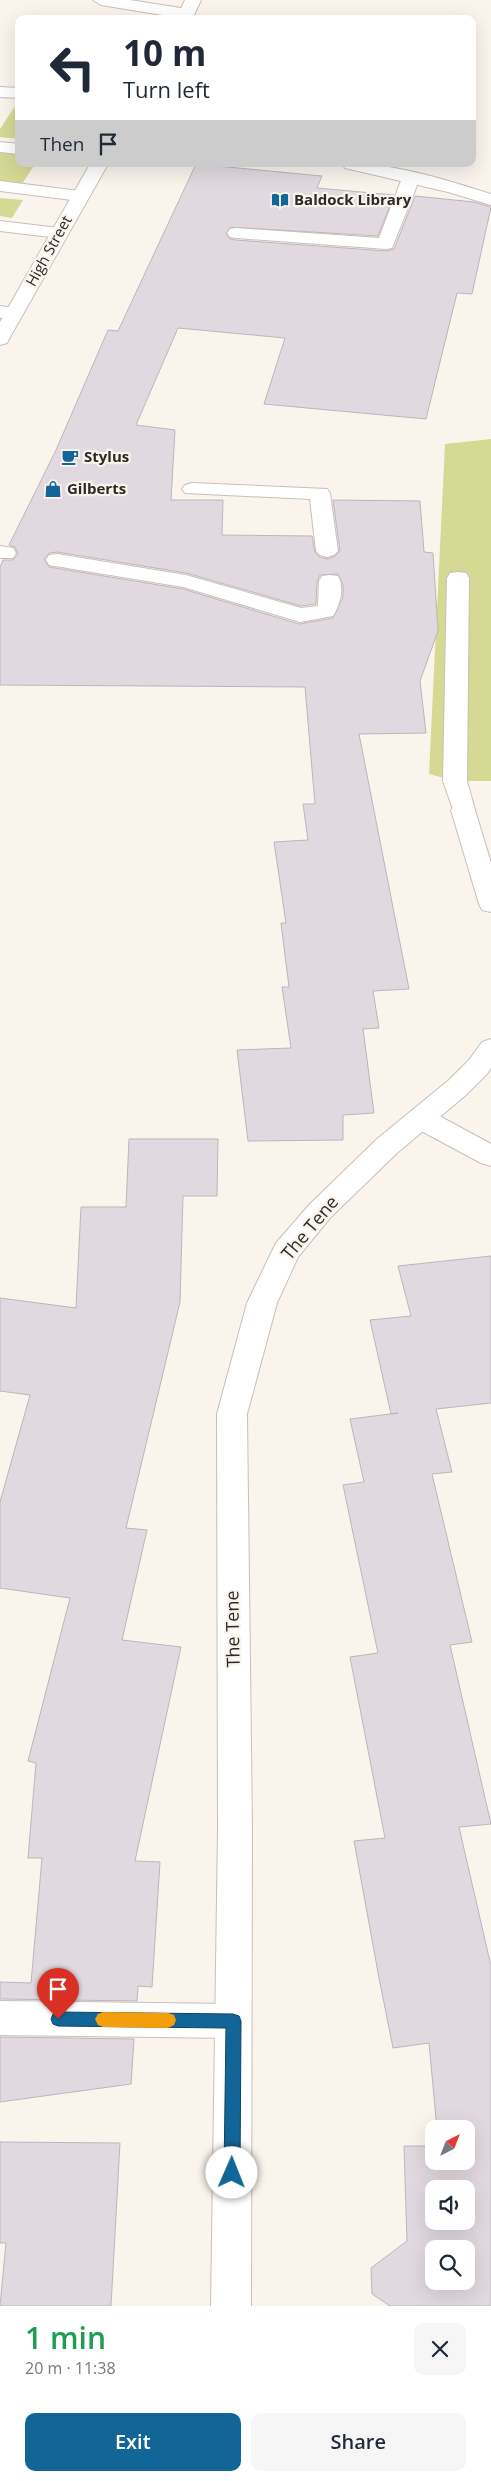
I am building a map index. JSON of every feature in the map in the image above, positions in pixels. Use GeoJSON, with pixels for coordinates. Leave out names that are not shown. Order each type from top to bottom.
{"type":"FeatureCollection","features":[{"type":"Feature","properties":{"kind":"street"},"geometry":{"type":"LineString","coordinates":[[101,0],[188,14]]}},
{"type":"Feature","properties":{"kind":"street"},"geometry":{"type":"LineString","coordinates":[[0,92],[15,93]]}},
{"type":"Feature","properties":{"kind":"street"},"geometry":{"type":"LineString","coordinates":[[0,147],[15,148]]}},
{"type":"Feature","properties":{"kind":"street","name":"High Street"},"geometry":{"type":"LineString","coordinates":[[0,339],[7,312],[60,233],[97,167]]}},
{"type":"Feature","properties":{"kind":"street"},"geometry":{"type":"LineString","coordinates":[[364,167],[491,200]]}},
{"type":"Feature","properties":{"kind":"street"},"geometry":{"type":"LineString","coordinates":[[236,233],[386,244],[411,178]]}},
{"type":"Feature","properties":{"kind":"street"},"geometry":{"type":"LineString","coordinates":[[0,186],[80,196]]}},
{"type":"Feature","properties":{"kind":"street"},"geometry":{"type":"LineString","coordinates":[[0,226],[60,233]]}},
{"type":"Feature","properties":{"kind":"street"},"geometry":{"type":"LineString","coordinates":[[192,489],[320,493],[327,551]]}},
{"type":"Feature","properties":{"kind":"street"},"geometry":{"type":"LineString","coordinates":[[57,560],[186,581],[300,615],[324,611],[329,606],[330,581]]}},
{"type":"Feature","properties":{"kind":"street"},"geometry":{"type":"LineString","coordinates":[[458,578],[455,781],[491,904]]}},
{"type":"Feature","properties":{"kind":"street","name":"The Tene"},"geometry":{"type":"LineString","coordinates":[[231,2306],[235,1829],[231,1496],[232,1414],[262,1303],[286,1251],[320,1211],[387,1146],[458,1088],[491,1048]]}},
{"type":"Feature","properties":{"kind":"street"},"geometry":{"type":"LineString","coordinates":[[422,1119],[491,1156]]}},
{"type":"Feature","properties":{"kind":"street"},"geometry":{"type":"LineString","coordinates":[[0,2018],[233,2021]]}},
{"type":"Feature","properties":{"kind":"green space"},"geometry":{"type":"Polygon","coordinates":[[[15,106],[15,139],[0,137],[0,129],[15,106]]]}},
{"type":"Feature","properties":{"kind":"green space"},"geometry":{"type":"Polygon","coordinates":[[[0,152],[15,153],[15,167],[33,167],[22,184],[0,182],[0,152]]]}},
{"type":"Feature","properties":{"kind":"green space"},"geometry":{"type":"Polygon","coordinates":[[[0,198],[23,200],[12,218],[0,216],[0,198]]]}},
{"type":"Feature","properties":{"kind":"green space"},"geometry":{"type":"Polygon","coordinates":[[[491,439],[491,781],[455,781],[429,774],[445,444],[491,439]]]}},
{"type":"Feature","properties":{"kind":"building"},"geometry":{"type":"Polygon","coordinates":[[[195,167],[228,167],[322,176],[317,188],[394,195],[378,236],[230,227],[226,234],[230,239],[236,240],[386,251],[394,249],[415,196],[474,202],[491,207],[472,294],[457,293],[426,419],[264,404],[285,338],[178,328],[136,425],[175,430],[171,500],[223,500],[222,535],[312,536],[315,552],[319,557],[328,559],[340,551],[333,500],[420,501],[424,552],[433,553],[438,631],[420,681],[426,733],[359,734],[409,989],[373,991],[379,1028],[363,1029],[374,1113],[343,1115],[343,1140],[248,1141],[237,1050],[291,1048],[282,987],[289,987],[281,923],[286,923],[274,842],[308,840],[303,804],[315,804],[305,687],[0,685],[0,567],[3,560],[13,560],[18,554],[15,547],[9,545],[56,450],[108,330],[118,331],[195,167]],[[57,552],[49,553],[44,559],[49,567],[183,589],[299,624],[333,618],[343,597],[343,585],[338,574],[320,575],[317,581],[316,604],[301,606],[186,573],[57,552]]]}},
{"type":"Feature","properties":{"kind":"building"},"geometry":{"type":"Polygon","coordinates":[[[129,1139],[218,1139],[217,1196],[183,1196],[180,1302],[126,1528],[147,1530],[122,1640],[181,1647],[135,1861],[160,1862],[152,1987],[138,1986],[137,2001],[0,1999],[0,1982],[31,1983],[42,1858],[28,1858],[36,1763],[28,1761],[70,1598],[0,1588],[0,1502],[30,1395],[0,1391],[0,1298],[76,1308],[81,1207],[126,1207],[129,1139]]]}},
{"type":"Feature","properties":{"kind":"building"},"geometry":{"type":"Polygon","coordinates":[[[491,1256],[491,1403],[436,1409],[452,1472],[432,1474],[472,1642],[450,1645],[491,1824],[459,1827],[491,1966],[491,2306],[390,2306],[372,2294],[371,2268],[407,2241],[404,2146],[425,2146],[425,2170],[475,2170],[475,2120],[436,2120],[429,2043],[393,2048],[354,1841],[385,1838],[350,1657],[378,1653],[343,1485],[364,1482],[350,1419],[391,1414],[370,1320],[411,1316],[398,1266],[491,1256]]]}},
{"type":"Feature","properties":{"kind":"building"},"geometry":{"type":"Polygon","coordinates":[[[0,2037],[134,2039],[131,2084],[0,2102],[0,2037]]]}},
{"type":"Feature","properties":{"kind":"building"},"geometry":{"type":"Polygon","coordinates":[[[0,2142],[120,2143],[111,2306],[0,2306],[6,2243],[0,2243],[0,2142]]]}},
{"type":"Feature","properties":{"kind":"slow traffic"},"geometry":{"type":"LineString","coordinates":[[103,2019],[168,2020]]}},
{"type":"Feature","properties":{"kind":"place","name":"Baldock Library"},"geometry":{"type":"Point","coordinates":[280,200]}},
{"type":"Feature","properties":{"kind":"place","name":"Stylus"},"geometry":{"type":"Point","coordinates":[70,457]}},
{"type":"Feature","properties":{"kind":"place","name":"Gilberts"},"geometry":{"type":"Point","coordinates":[53,489]}},
{"type":"Feature","properties":{"kind":"route"},"geometry":{"type":"LineString","coordinates":[[58,2019],[233,2021],[232,2173]]}}]}
